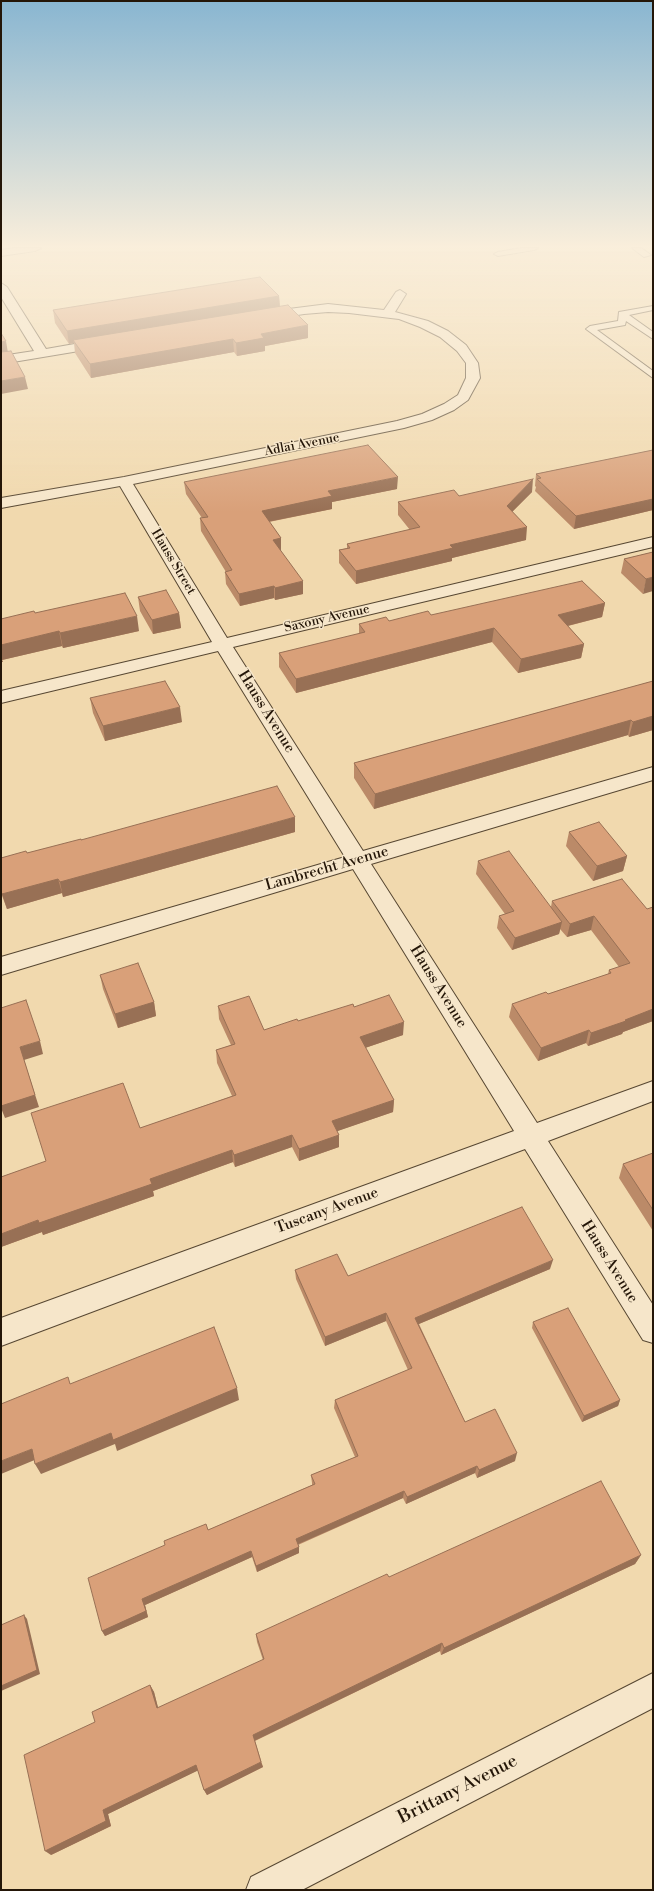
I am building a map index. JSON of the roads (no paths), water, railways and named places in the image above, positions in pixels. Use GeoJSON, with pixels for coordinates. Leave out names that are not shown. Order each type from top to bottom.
{"type":"FeatureCollection","features":[{"type":"Feature","properties":{"kind":"street"},"geometry":{"type":"LineString","coordinates":[[32,336],[42,353]]}},
{"type":"Feature","properties":{"kind":"street","name":"Adlai Avenue"},"geometry":{"type":"LineString","coordinates":[[1,503],[124,481],[400,425],[437,413],[459,401],[463,397],[473,378],[472,363],[462,348],[447,336]]}},
{"type":"Feature","properties":{"kind":"street"},"geometry":{"type":"LineString","coordinates":[[1,360],[118,340]]}},
{"type":"Feature","properties":{"kind":"street","name":"Hauss Street"},"geometry":{"type":"LineString","coordinates":[[124,481],[222,644]]}},
{"type":"Feature","properties":{"kind":"street","name":"Saxony Avenue"},"geometry":{"type":"LineString","coordinates":[[1,697],[653,542]]}},
{"type":"Feature","properties":{"kind":"street","name":"Hauss Avenue"},"geometry":{"type":"LineString","coordinates":[[222,644],[653,1330]]}},
{"type":"Feature","properties":{"kind":"street","name":"Lambrecht Avenue"},"geometry":{"type":"LineString","coordinates":[[1,966],[653,773]]}},
{"type":"Feature","properties":{"kind":"street","name":"Tuscany Avenue"},"geometry":{"type":"LineString","coordinates":[[1,1332],[653,1091]]}},
{"type":"Feature","properties":{"kind":"street","name":"Brittany Avenue"},"geometry":{"type":"LineString","coordinates":[[264,1890],[653,1690]]}},
{"type":"Feature","properties":{"kind":"lane"},"geometry":{"type":"LineString","coordinates":[[601,336],[653,375]]}}]}
